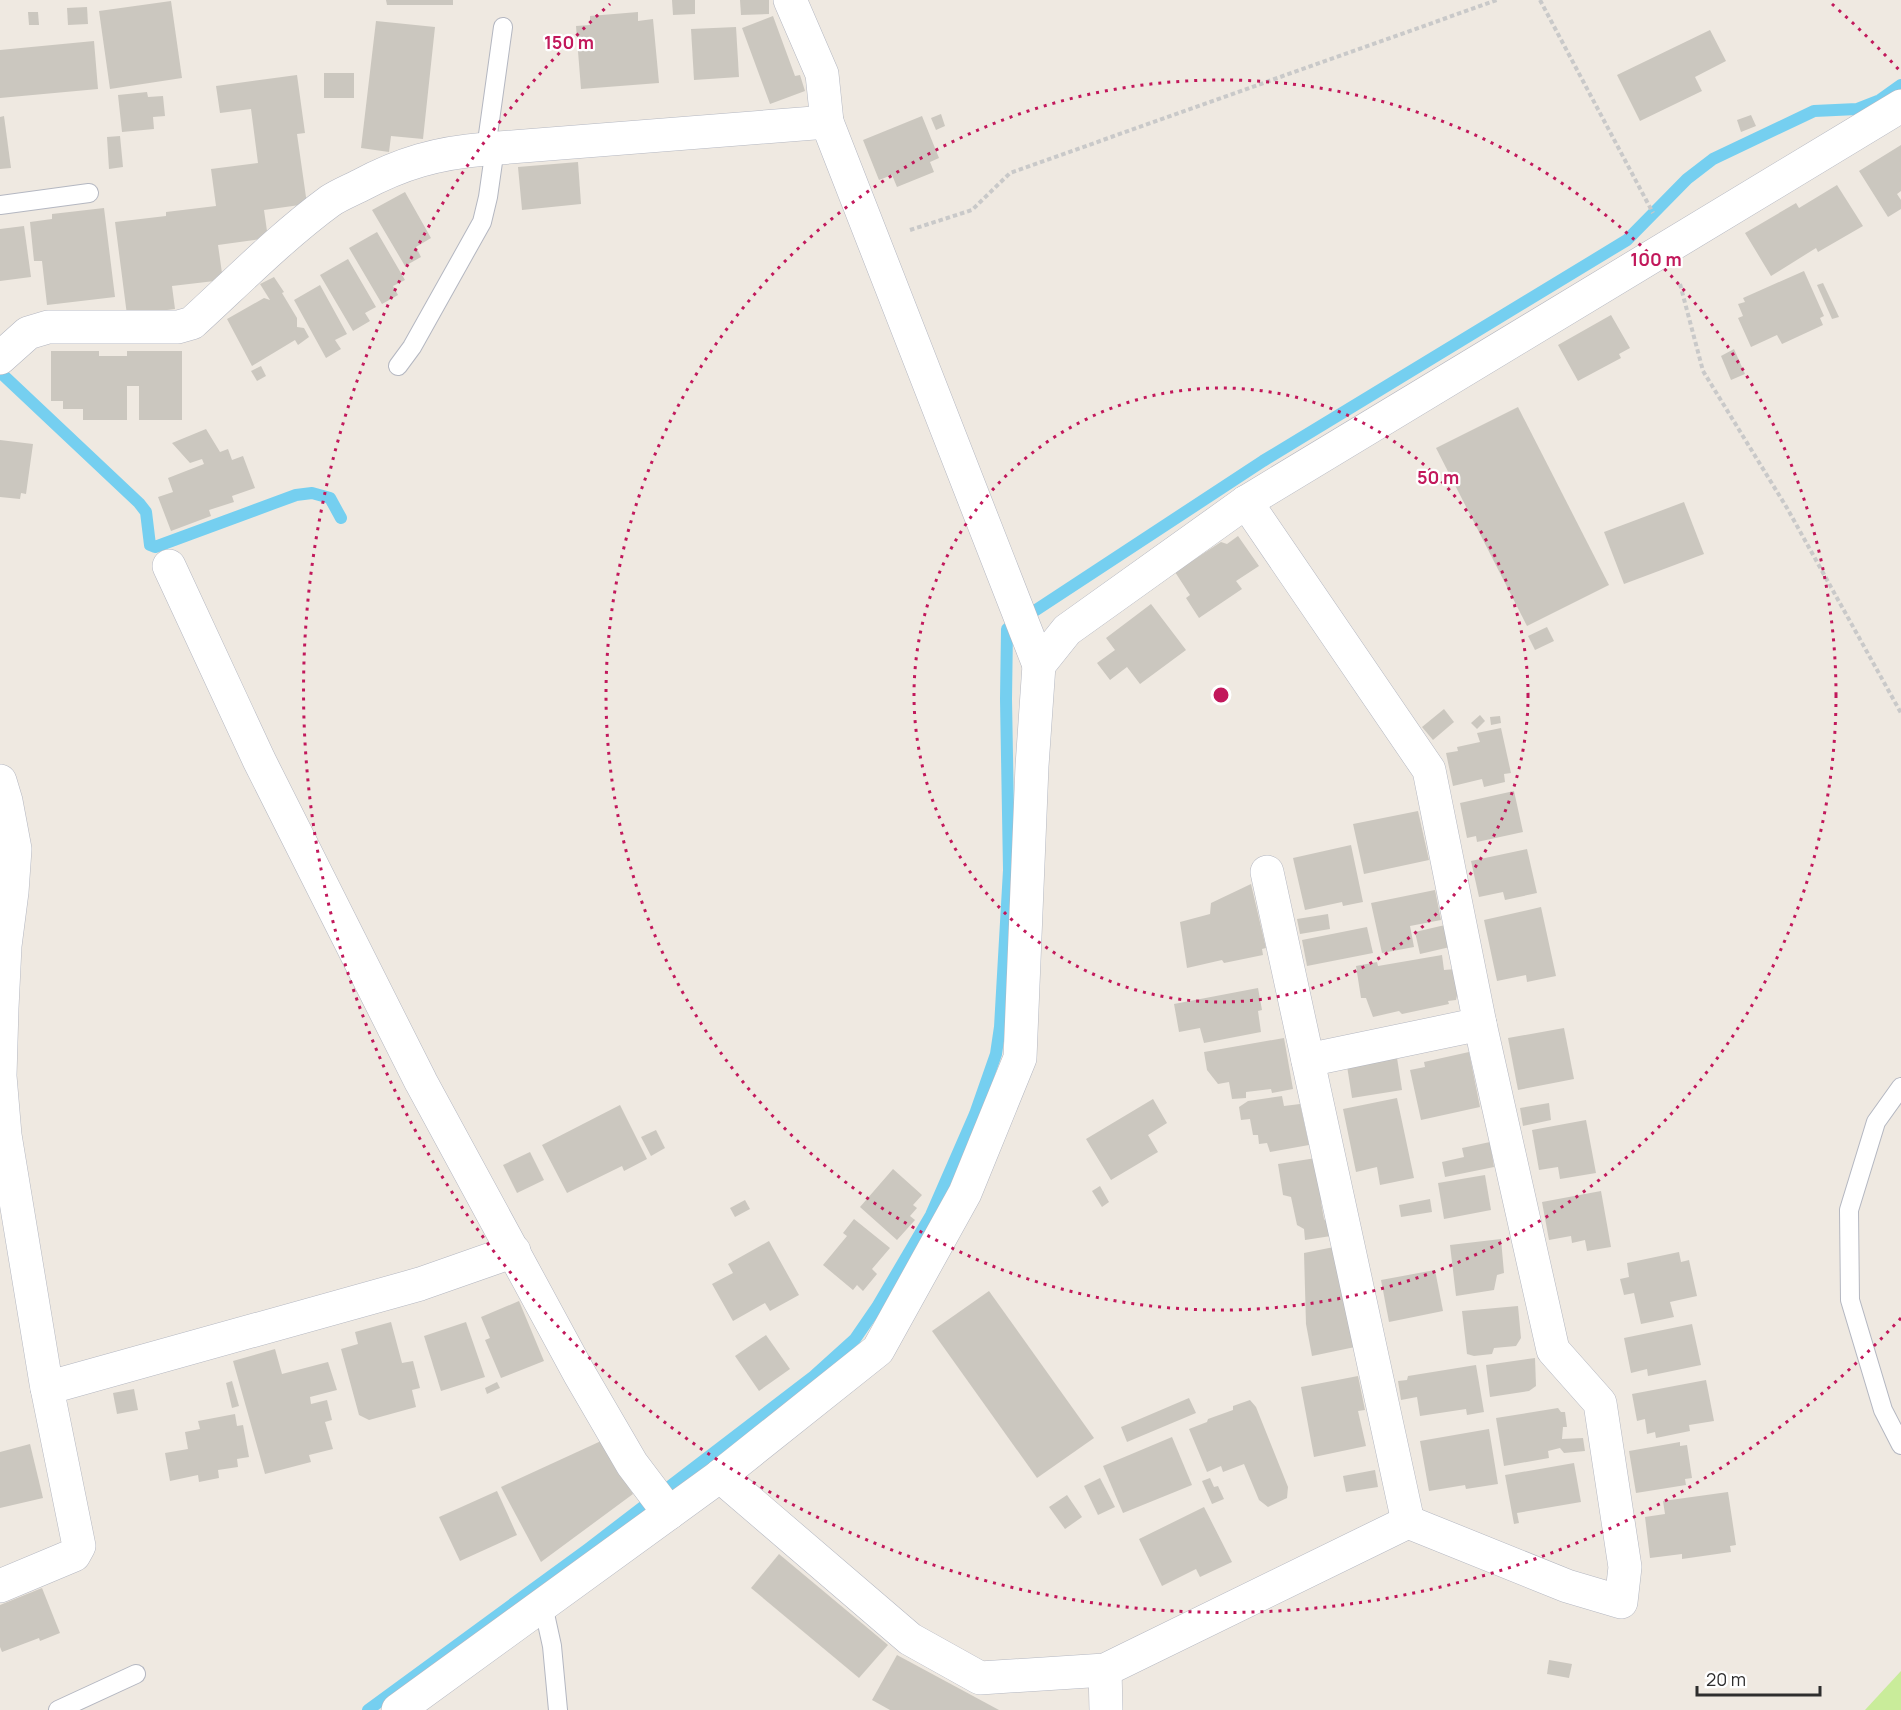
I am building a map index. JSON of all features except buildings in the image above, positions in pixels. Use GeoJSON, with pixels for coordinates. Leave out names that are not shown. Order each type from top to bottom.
{"type":"FeatureCollection","features":[{"type":"Feature","properties":{"kind":"street"},"geometry":{"type":"LineString","coordinates":[[399,1710],[543,1605],[659,1500],[720,1476],[878,1350],[965,1193],[1020,1058],[1032,766],[1039,665],[827,122],[822,74],[790,0]]}},
{"type":"Feature","properties":{"kind":"street"},"geometry":{"type":"LineString","coordinates":[[1039,665],[1067,630],[1246,501],[1901,106]]}},
{"type":"Feature","properties":{"kind":"street"},"geometry":{"type":"LineString","coordinates":[[0,358],[28,333],[48,327],[178,327],[192,323],[279,244],[332,200],[376,177],[424,158],[491,148],[827,122]]}},
{"type":"Feature","properties":{"kind":"street"},"geometry":{"type":"LineString","coordinates":[[720,1476],[910,1639],[981,1678],[1105,1670],[1408,1522],[1567,1586],[1621,1602],[1625,1567],[1600,1403],[1553,1350],[1480,1024],[1429,770],[1246,501]]}},
{"type":"Feature","properties":{"kind":"street"},"geometry":{"type":"LineString","coordinates":[[170,566],[259,760],[421,1082],[579,1373],[632,1464],[659,1500]]}},
{"type":"Feature","properties":{"kind":"street"},"geometry":{"type":"LineString","coordinates":[[0,781],[15,849],[5,946],[1,1088],[5,1135],[47,1388],[79,1546],[74,1555],[0,1586]]}},
{"type":"Feature","properties":{"kind":"street"},"geometry":{"type":"LineString","coordinates":[[1267,872],[1408,1522]]}},
{"type":"Feature","properties":{"kind":"street"},"geometry":{"type":"LineString","coordinates":[[1308,1060],[1480,1024]]}},
{"type":"Feature","properties":{"kind":"street"},"geometry":{"type":"LineString","coordinates":[[47,1388],[420,1284],[514,1251]]}},
{"type":"Feature","properties":{"kind":"street"},"geometry":{"type":"LineString","coordinates":[[1105,1670],[1106,1710]]}},
{"type":"Feature","properties":{"kind":"lane"},"geometry":{"type":"LineString","coordinates":[[398,366],[412,347],[482,222],[488,197],[503,27]]}},
{"type":"Feature","properties":{"kind":"lane"},"geometry":{"type":"LineString","coordinates":[[0,206],[89,193]]}},
{"type":"Feature","properties":{"kind":"lane"},"geometry":{"type":"LineString","coordinates":[[1901,1088],[1876,1122],[1849,1210],[1850,1300],[1883,1410],[1901,1445]]}},
{"type":"Feature","properties":{"kind":"lane"},"geometry":{"type":"LineString","coordinates":[[543,1605],[552,1646],[558,1710]]}},
{"type":"Feature","properties":{"kind":"lane"},"geometry":{"type":"LineString","coordinates":[[58,1710],[136,1674]]}},
{"type":"Feature","properties":{"kind":"path"},"geometry":{"type":"LineString","coordinates":[[875,242],[972,210],[1010,173],[1497,0]]}},
{"type":"Feature","properties":{"kind":"path"},"geometry":{"type":"LineString","coordinates":[[1540,0],[1670,244],[1703,370],[1787,508],[1901,713]]}},
{"type":"Feature","properties":{"kind":"green space"},"geometry":{"type":"Polygon","coordinates":[[[1901,1671],[1901,1710],[1865,1710],[1901,1671]]]}},
{"type":"Feature","properties":{"kind":"waterway"},"geometry":{"type":"LineString","coordinates":[[368,1710],[588,1549],[814,1376],[855,1339],[877,1307],[931,1215],[975,1114],[996,1054],[1000,1027],[1009,870],[1007,629],[1263,461],[1627,240],[1687,179],[1713,159],[1814,111],[1857,109],[1880,100],[1901,85]]}},
{"type":"Feature","properties":{"kind":"waterway"},"geometry":{"type":"LineString","coordinates":[[0,372],[139,503],[146,512],[150,545],[155,547],[296,495],[312,493],[330,498],[341,518]]}}]}
